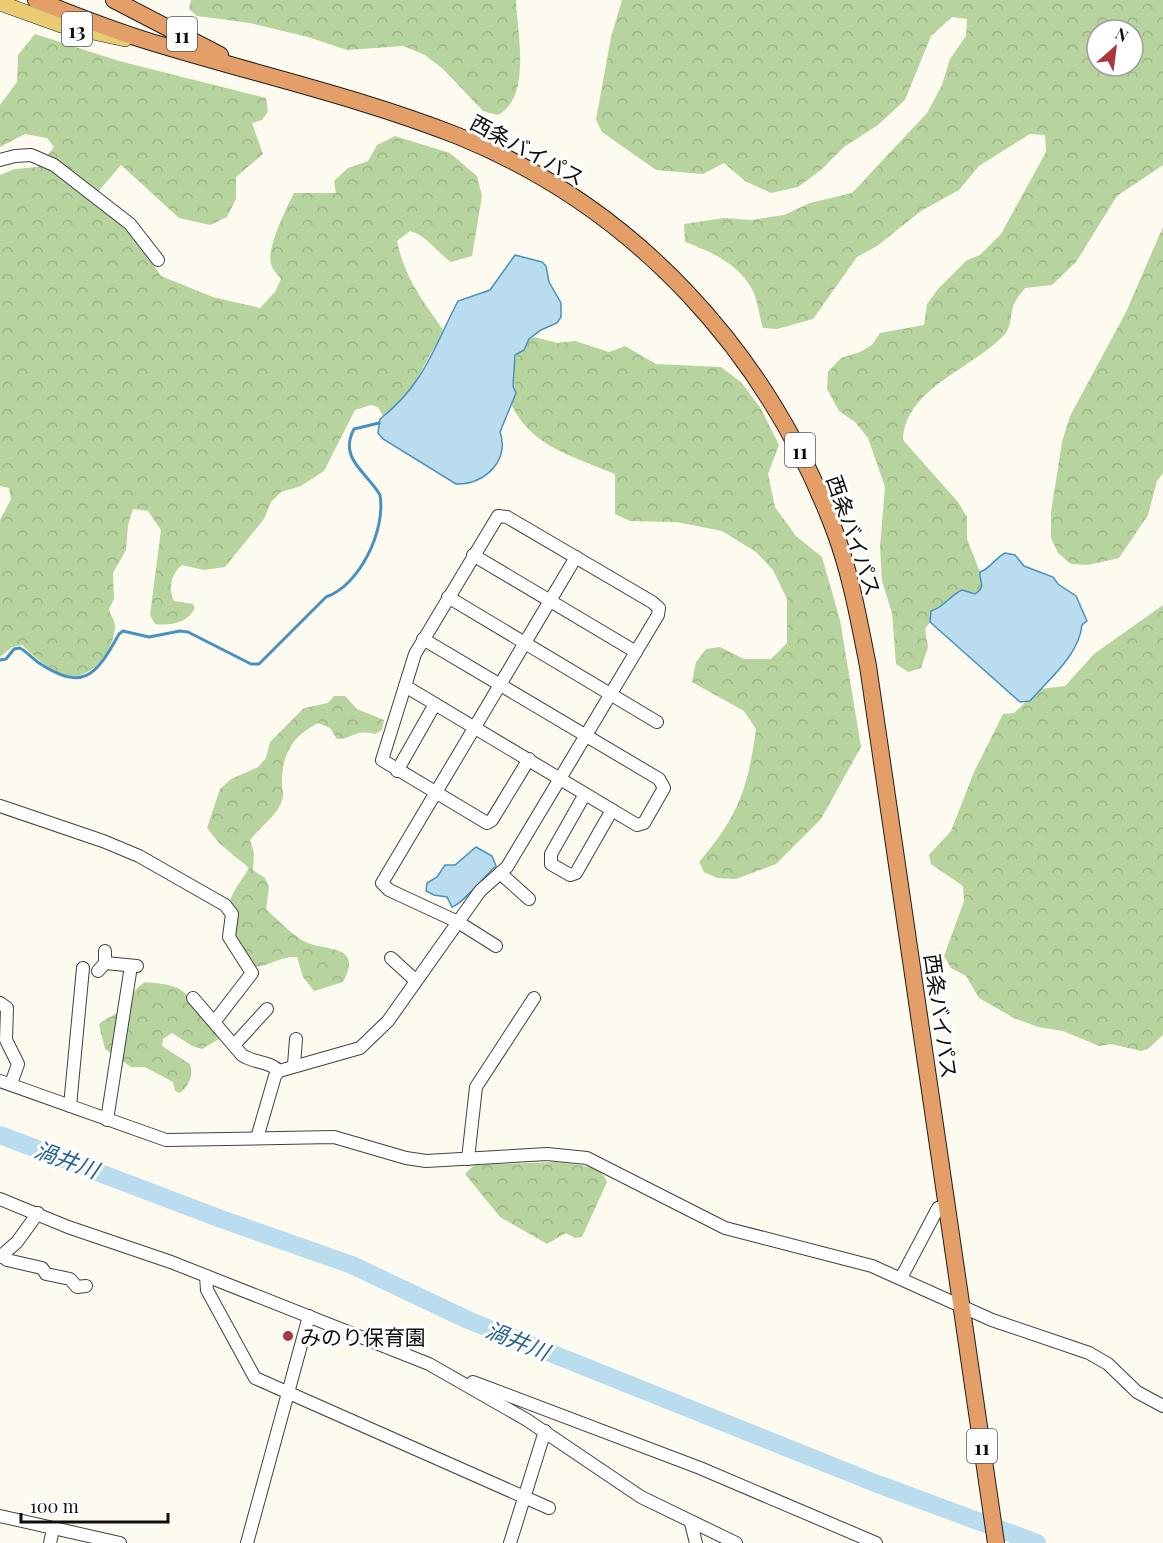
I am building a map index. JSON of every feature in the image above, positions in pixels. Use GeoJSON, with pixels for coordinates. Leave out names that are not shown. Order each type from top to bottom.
{"type":"FeatureCollection","features":[{"type":"Feature","properties":{"kind":"highway","name":"西条バイパス"},"geometry":{"type":"LineString","coordinates":[[36,0],[157,44],[370,105],[459,137],[507,159],[578,200],[614,226],[673,277],[729,339],[776,407],[797,444],[832,524],[858,614],[882,755],[996,1543]]}},
{"type":"Feature","properties":{"kind":"highway","name":"11"},"geometry":{"type":"LineString","coordinates":[[114,0],[249,70]]}},
{"type":"Feature","properties":{"kind":"main road","name":"13"},"geometry":{"type":"LineString","coordinates":[[0,3],[61,26],[157,44]]}},
{"type":"Feature","properties":{"kind":"street"},"geometry":{"type":"LineString","coordinates":[[0,160],[31,155],[54,165],[130,224],[158,260]]}},
{"type":"Feature","properties":{"kind":"street"},"geometry":{"type":"LineString","coordinates":[[257,1138],[275,1076],[279,1071],[294,1065],[351,1053],[360,1048],[388,1021],[480,891],[507,867],[658,615],[659,608],[652,602],[502,516],[494,519],[423,639],[382,756],[385,763],[397,771],[483,822],[490,822],[529,759]]}},
{"type":"Feature","properties":{"kind":"street"},"geometry":{"type":"LineString","coordinates":[[473,555],[636,652]]}},
{"type":"Feature","properties":{"kind":"street"},"geometry":{"type":"LineString","coordinates":[[496,946],[458,922],[389,890],[382,883],[576,557]]}},
{"type":"Feature","properties":{"kind":"street"},"geometry":{"type":"LineString","coordinates":[[448,597],[657,722]]}},
{"type":"Feature","properties":{"kind":"street"},"geometry":{"type":"LineString","coordinates":[[405,686],[641,825],[664,785],[659,779],[423,639]]}},
{"type":"Feature","properties":{"kind":"street"},"geometry":{"type":"LineString","coordinates":[[397,771],[435,704]]}},
{"type":"Feature","properties":{"kind":"street"},"geometry":{"type":"LineString","coordinates":[[585,794],[549,858],[551,864],[570,874],[576,873],[612,810]]}},
{"type":"Feature","properties":{"kind":"street"},"geometry":{"type":"LineString","coordinates":[[0,806],[128,851],[225,905],[232,914],[229,937],[252,973],[215,1021]]}},
{"type":"Feature","properties":{"kind":"street"},"geometry":{"type":"LineString","coordinates":[[500,873],[529,899]]}},
{"type":"Feature","properties":{"kind":"street"},"geometry":{"type":"LineString","coordinates":[[392,958],[416,981]]}},
{"type":"Feature","properties":{"kind":"street"},"geometry":{"type":"LineString","coordinates":[[103,962],[134,966],[107,1120]]}},
{"type":"Feature","properties":{"kind":"street"},"geometry":{"type":"LineString","coordinates":[[70,1106],[83,968]]}},
{"type":"Feature","properties":{"kind":"street"},"geometry":{"type":"LineString","coordinates":[[193,998],[235,1044],[242,1055],[250,1060],[269,1062],[279,1071]]}},
{"type":"Feature","properties":{"kind":"street"},"geometry":{"type":"LineString","coordinates":[[468,1159],[476,1087],[534,998]]}},
{"type":"Feature","properties":{"kind":"street"},"geometry":{"type":"LineString","coordinates":[[0,1003],[8,1008],[6,1040],[18,1064],[5,1082],[107,1120],[166,1140],[334,1137],[415,1160],[547,1154],[587,1158],[725,1228],[864,1264],[1024,1332],[1089,1353],[1108,1364],[1137,1392],[1163,1406]]}},
{"type":"Feature","properties":{"kind":"street"},"geometry":{"type":"LineString","coordinates":[[235,1044],[267,1010]]}},
{"type":"Feature","properties":{"kind":"street"},"geometry":{"type":"LineString","coordinates":[[294,1065],[296,1039]]}},
{"type":"Feature","properties":{"kind":"street"},"geometry":{"type":"LineString","coordinates":[[0,1199],[68,1227],[144,1251],[393,1348],[473,1387],[546,1431],[641,1497],[736,1543]]}},
{"type":"Feature","properties":{"kind":"street"},"geometry":{"type":"LineString","coordinates":[[901,1278],[938,1208],[948,1207]]}},
{"type":"Feature","properties":{"kind":"street"},"geometry":{"type":"LineString","coordinates":[[38,1213],[17,1242],[1,1257],[42,1268],[46,1274],[70,1278],[77,1287],[87,1286]]}},
{"type":"Feature","properties":{"kind":"street"},"geometry":{"type":"LineString","coordinates":[[206,1276],[207,1290],[255,1378],[549,1508]]}},
{"type":"Feature","properties":{"kind":"street"},"geometry":{"type":"LineString","coordinates":[[247,1543],[309,1316]]}},
{"type":"Feature","properties":{"kind":"street"},"geometry":{"type":"LineString","coordinates":[[452,1376],[492,1387],[700,1468],[876,1543]]}},
{"type":"Feature","properties":{"kind":"street"},"geometry":{"type":"LineString","coordinates":[[510,1543],[546,1431]]}},
{"type":"Feature","properties":{"kind":"street"},"geometry":{"type":"LineString","coordinates":[[0,1516],[120,1543]]}},
{"type":"Feature","properties":{"kind":"street"},"geometry":{"type":"LineString","coordinates":[[691,1523],[696,1543]]}},
{"type":"Feature","properties":{"kind":"street"},"geometry":{"type":"LineString","coordinates":[[50,1543],[53,1529]]}},
{"type":"Feature","properties":{"kind":"green space"},"geometry":{"type":"Polygon","coordinates":[[[191,0],[516,0],[520,46],[519,79],[509,106],[498,115],[483,111],[443,69],[425,55],[403,46],[347,50],[308,37],[250,23],[197,16],[189,9],[191,0]]]}},
{"type":"Feature","properties":{"kind":"green space"},"geometry":{"type":"Polygon","coordinates":[[[622,0],[1163,0],[1163,165],[1117,196],[1076,262],[1052,285],[1025,288],[1014,304],[1009,327],[1005,334],[928,393],[915,406],[907,422],[903,440],[958,502],[967,517],[967,539],[984,582],[982,589],[975,594],[962,590],[931,611],[930,622],[925,629],[928,647],[921,668],[908,672],[896,664],[892,613],[882,581],[880,547],[885,487],[868,438],[855,422],[839,411],[827,389],[828,372],[841,358],[860,352],[872,345],[880,333],[924,325],[927,304],[938,289],[967,260],[980,255],[1001,234],[1046,152],[1045,135],[1030,134],[979,166],[959,190],[921,211],[877,246],[857,257],[813,319],[777,329],[763,328],[755,295],[740,273],[724,260],[685,242],[684,224],[724,218],[751,220],[784,215],[810,203],[852,193],[927,113],[942,85],[950,59],[966,36],[967,19],[952,17],[931,36],[905,100],[878,125],[844,147],[821,170],[798,187],[771,193],[745,181],[724,163],[703,174],[656,170],[602,132],[596,120],[611,37],[622,0]]]}},
{"type":"Feature","properties":{"kind":"green space"},"geometry":{"type":"Polygon","coordinates":[[[35,34],[119,61],[266,98],[268,112],[262,120],[252,123],[263,154],[236,177],[236,199],[227,217],[210,225],[179,218],[121,165],[90,201],[128,229],[161,276],[213,297],[260,308],[275,292],[281,279],[272,266],[270,257],[278,228],[294,193],[336,193],[334,181],[348,168],[368,161],[377,145],[395,136],[450,153],[477,176],[482,196],[472,256],[451,262],[427,241],[410,231],[397,241],[410,278],[443,330],[418,377],[404,397],[383,416],[378,407],[371,405],[355,410],[324,471],[301,486],[281,492],[271,502],[264,519],[225,567],[204,570],[182,565],[178,569],[171,586],[174,601],[193,604],[195,608],[183,620],[155,624],[150,615],[161,530],[148,511],[133,509],[128,525],[126,550],[113,573],[114,599],[109,609],[115,627],[114,636],[101,661],[86,673],[77,676],[68,676],[56,671],[22,645],[12,647],[0,657],[0,520],[11,499],[9,488],[0,486],[0,175],[15,169],[38,167],[54,147],[47,138],[25,134],[0,147],[0,105],[17,82],[18,55],[35,34]]]}},
{"type":"Feature","properties":{"kind":"green space"},"geometry":{"type":"Polygon","coordinates":[[[1163,227],[1163,473],[1157,481],[1148,515],[1119,558],[1088,565],[1071,564],[1058,553],[1051,538],[1051,512],[1062,442],[1070,416],[1126,312],[1163,227]]]}},
{"type":"Feature","properties":{"kind":"green space"},"geometry":{"type":"Polygon","coordinates":[[[534,337],[558,343],[575,341],[609,352],[625,346],[656,364],[721,367],[742,383],[761,409],[779,445],[768,474],[775,507],[796,536],[822,557],[840,620],[861,747],[821,819],[776,864],[736,879],[717,878],[704,872],[699,862],[723,831],[739,801],[745,785],[756,729],[744,711],[692,682],[696,662],[706,649],[720,647],[744,659],[771,659],[787,643],[787,599],[773,570],[756,552],[722,531],[676,522],[630,521],[615,514],[615,474],[556,449],[531,432],[512,406],[517,354],[526,341],[534,337]]]}},
{"type":"Feature","properties":{"kind":"green space"},"geometry":{"type":"Polygon","coordinates":[[[1163,605],[1163,1035],[1148,1049],[1141,1051],[1111,1044],[1099,1046],[1063,1031],[1038,1027],[1014,1018],[979,998],[966,976],[951,968],[944,956],[964,901],[963,886],[931,864],[929,855],[951,831],[974,772],[1003,714],[1014,713],[1040,689],[1065,686],[1094,654],[1163,605]]]}},
{"type":"Feature","properties":{"kind":"green space"},"geometry":{"type":"Polygon","coordinates":[[[334,696],[345,696],[357,709],[384,720],[382,730],[375,734],[358,733],[337,739],[330,728],[318,723],[309,728],[296,740],[287,754],[283,772],[283,794],[278,808],[250,840],[254,853],[253,870],[265,878],[269,887],[266,909],[302,940],[338,950],[349,960],[343,982],[314,991],[303,977],[297,957],[256,967],[237,947],[230,903],[235,890],[249,868],[219,843],[207,828],[220,789],[231,779],[258,767],[266,758],[270,742],[304,708],[328,703],[334,696]]]}},
{"type":"Feature","properties":{"kind":"green space"},"geometry":{"type":"Polygon","coordinates":[[[145,982],[158,983],[183,991],[214,1027],[219,1039],[202,1049],[192,1046],[172,1033],[163,1039],[162,1046],[190,1064],[190,1080],[180,1093],[175,1091],[173,1082],[145,1067],[131,1067],[105,1049],[99,1025],[119,1011],[136,989],[145,982]]]}},
{"type":"Feature","properties":{"kind":"green space"},"geometry":{"type":"Polygon","coordinates":[[[555,1162],[592,1168],[599,1171],[607,1182],[582,1237],[575,1238],[566,1233],[547,1244],[500,1217],[465,1174],[474,1165],[555,1162]]]}},
{"type":"Feature","properties":{"kind":"water"},"geometry":{"type":"Polygon","coordinates":[[[515,255],[542,262],[546,266],[549,282],[561,303],[561,317],[557,323],[541,330],[529,339],[524,350],[515,355],[513,386],[516,393],[500,432],[501,452],[493,469],[477,480],[456,484],[383,439],[378,433],[380,419],[395,406],[418,379],[458,301],[490,290],[515,255]]]}},
{"type":"Feature","properties":{"kind":"water"},"geometry":{"type":"Polygon","coordinates":[[[1005,553],[1015,555],[1024,566],[1053,577],[1058,584],[1076,596],[1087,621],[1082,625],[1080,636],[1069,656],[1030,701],[1020,702],[930,622],[931,611],[940,607],[958,592],[962,590],[975,594],[979,591],[982,586],[980,572],[1005,553]]]}},
{"type":"Feature","properties":{"kind":"water"},"geometry":{"type":"Polygon","coordinates":[[[476,847],[492,856],[496,866],[462,901],[452,907],[447,897],[426,891],[427,883],[437,877],[445,865],[455,865],[476,847]]]}},
{"type":"Feature","properties":{"kind":"waterway"},"geometry":{"type":"LineString","coordinates":[[0,660],[6,659],[14,649],[20,648],[54,672],[78,678],[95,669],[123,631],[149,637],[180,631],[188,632],[251,664],[259,664],[326,597],[350,581],[368,555],[379,524],[380,495],[356,465],[349,449],[354,429],[379,423]]}},
{"type":"Feature","properties":{"kind":"waterway","name":"渦井川"},"geometry":{"type":"LineString","coordinates":[[0,1135],[221,1219],[352,1265],[468,1320],[875,1483],[1037,1543]]}},
{"type":"Feature","properties":{"kind":"place","name":"みのり保育園"},"geometry":{"type":"Point","coordinates":[288,1336]}}]}
